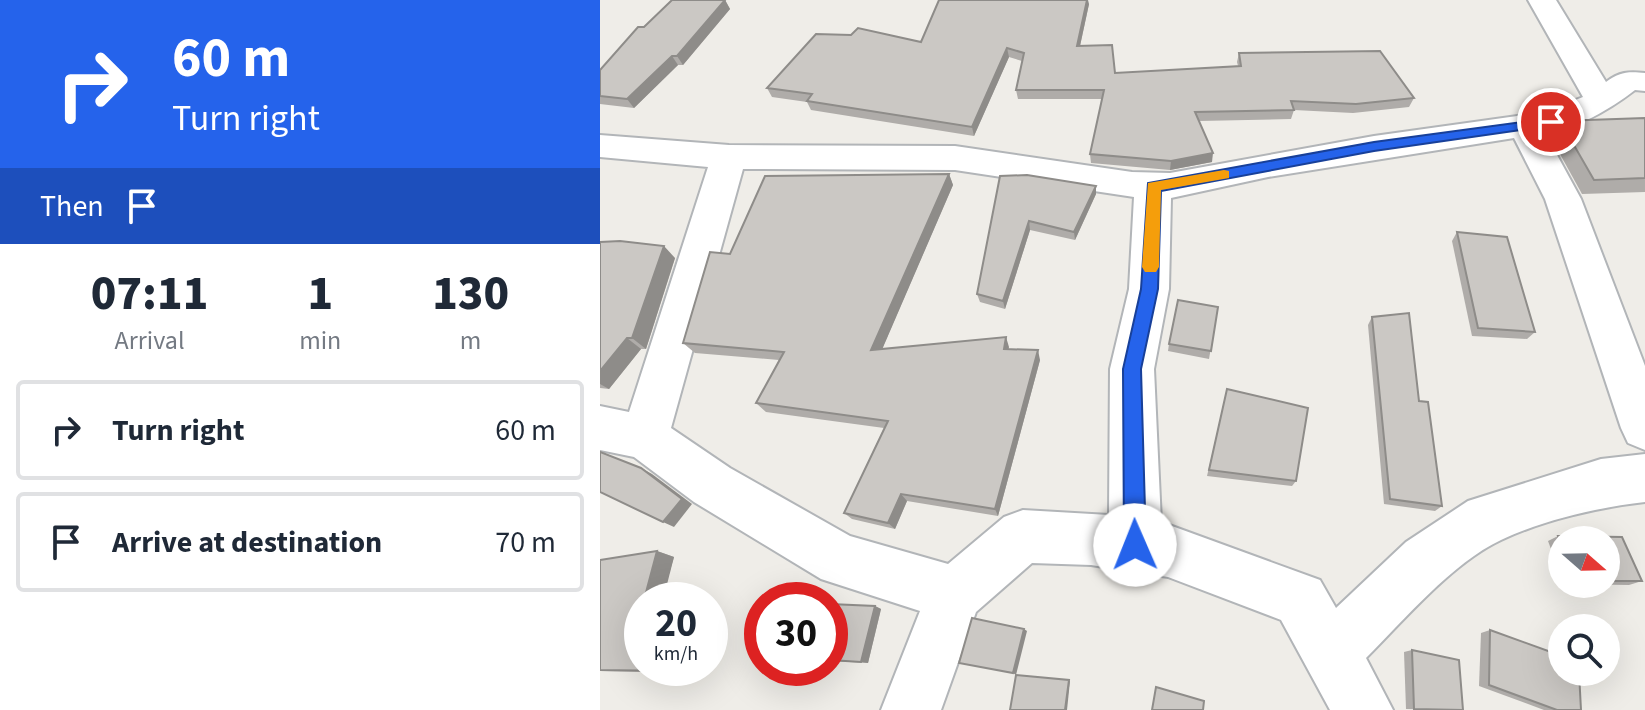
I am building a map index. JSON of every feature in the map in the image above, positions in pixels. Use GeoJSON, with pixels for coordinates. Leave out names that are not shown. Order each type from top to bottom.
{"type":"FeatureCollection","features":[{"type":"Feature","properties":{"kind":"street"},"geometry":{"type":"LineString","coordinates":[[1542,0],[1601,101]]}},
{"type":"Feature","properties":{"kind":"street"},"geometry":{"type":"LineString","coordinates":[[600,146],[729,157],[897,155],[955,158],[1153,186],[1185,183],[1359,149],[1551,122],[1601,101],[1628,80],[1645,82]]}},
{"type":"Feature","properties":{"kind":"street"},"geometry":{"type":"LineString","coordinates":[[1524,126],[1563,199],[1645,428]]}},
{"type":"Feature","properties":{"kind":"street"},"geometry":{"type":"LineString","coordinates":[[729,157],[622,432],[840,560],[955,594]]}},
{"type":"Feature","properties":{"kind":"street"},"geometry":{"type":"LineString","coordinates":[[1135,545],[1132,369],[1149,289],[1153,186]]}},
{"type":"Feature","properties":{"kind":"street"},"geometry":{"type":"LineString","coordinates":[[1331,653],[1425,561],[1486,519],[1601,483],[1645,478]]}},
{"type":"Feature","properties":{"kind":"street"},"geometry":{"type":"LineString","coordinates":[[911,710],[955,594],[1023,536],[1091,539],[1168,550],[1300,600],[1363,710]]}},
{"type":"Feature","properties":{"kind":"building"},"geometry":{"type":"Polygon","coordinates":[[[672,0],[725,0],[677,56],[672,56],[627,99],[600,96],[600,70],[638,27],[644,27],[672,0]]]}},
{"type":"Feature","properties":{"kind":"building"},"geometry":{"type":"Polygon","coordinates":[[[939,0],[1087,0],[1077,46],[1112,45],[1115,73],[1241,66],[1239,53],[1380,51],[1414,98],[1356,104],[1291,101],[1294,110],[1195,112],[1213,153],[1171,161],[1090,154],[1104,90],[1016,90],[1024,53],[1007,48],[972,127],[807,101],[812,94],[767,88],[816,34],[851,35],[858,28],[921,42],[939,0]]]}},
{"type":"Feature","properties":{"kind":"building"},"geometry":{"type":"Polygon","coordinates":[[[1645,118],[1645,178],[1594,180],[1560,121],[1645,118]]]}},
{"type":"Feature","properties":{"kind":"building"},"geometry":{"type":"Polygon","coordinates":[[[949,174],[871,350],[1006,337],[1004,349],[1038,350],[995,509],[901,494],[888,523],[844,513],[888,421],[756,403],[784,352],[683,343],[710,252],[730,254],[765,176],[949,174]]]}},
{"type":"Feature","properties":{"kind":"building"},"geometry":{"type":"Polygon","coordinates":[[[1027,175],[1096,186],[1074,232],[1029,221],[1003,301],[977,294],[1000,176],[1027,175]]]}},
{"type":"Feature","properties":{"kind":"building"},"geometry":{"type":"Polygon","coordinates":[[[1457,232],[1507,237],[1535,332],[1478,328],[1457,232]]]}},
{"type":"Feature","properties":{"kind":"building"},"geometry":{"type":"Polygon","coordinates":[[[600,242],[664,246],[632,338],[627,338],[600,371],[600,242]]]}},
{"type":"Feature","properties":{"kind":"building"},"geometry":{"type":"Polygon","coordinates":[[[1178,300],[1218,307],[1211,351],[1169,344],[1178,300]]]}},
{"type":"Feature","properties":{"kind":"building"},"geometry":{"type":"Polygon","coordinates":[[[1409,313],[1419,401],[1428,402],[1442,506],[1390,499],[1372,317],[1409,313]]]}},
{"type":"Feature","properties":{"kind":"building"},"geometry":{"type":"Polygon","coordinates":[[[1227,389],[1308,408],[1296,481],[1209,470],[1227,389]]]}},
{"type":"Feature","properties":{"kind":"building"},"geometry":{"type":"Polygon","coordinates":[[[600,452],[641,468],[682,499],[663,522],[600,492],[600,452]]]}},
{"type":"Feature","properties":{"kind":"building"},"geometry":{"type":"Polygon","coordinates":[[[1620,537],[1622,537],[1642,581],[1620,581],[1620,537]]]}},
{"type":"Feature","properties":{"kind":"building"},"geometry":{"type":"Polygon","coordinates":[[[657,551],[649,582],[624,582],[624,670],[600,670],[600,560],[657,551]]]}},
{"type":"Feature","properties":{"kind":"building"},"geometry":{"type":"Polygon","coordinates":[[[848,605],[875,606],[861,662],[848,661],[848,605]]]}},
{"type":"Feature","properties":{"kind":"building"},"geometry":{"type":"Polygon","coordinates":[[[972,618],[1024,629],[1013,673],[959,663],[972,618]]]}},
{"type":"Feature","properties":{"kind":"building"},"geometry":{"type":"Polygon","coordinates":[[[1490,630],[1548,651],[1548,686],[1580,686],[1581,710],[1557,710],[1489,685],[1490,630]]]}},
{"type":"Feature","properties":{"kind":"building"},"geometry":{"type":"Polygon","coordinates":[[[1412,650],[1459,660],[1463,710],[1414,709],[1412,650]]]}},
{"type":"Feature","properties":{"kind":"building"},"geometry":{"type":"Polygon","coordinates":[[[1016,675],[1069,680],[1065,710],[1010,710],[1016,675]]]}},
{"type":"Feature","properties":{"kind":"building"},"geometry":{"type":"Polygon","coordinates":[[[1156,687],[1204,701],[1203,710],[1152,710],[1156,687]]]}},
{"type":"Feature","properties":{"kind":"slow traffic"},"geometry":{"type":"LineString","coordinates":[[1150,267],[1153,186],[1170,186],[1224,175]]}},
{"type":"Feature","properties":{"kind":"route"},"geometry":{"type":"LineString","coordinates":[[1135,545],[1132,369],[1149,289],[1153,186],[1170,186],[1374,147],[1551,122]]}}]}
